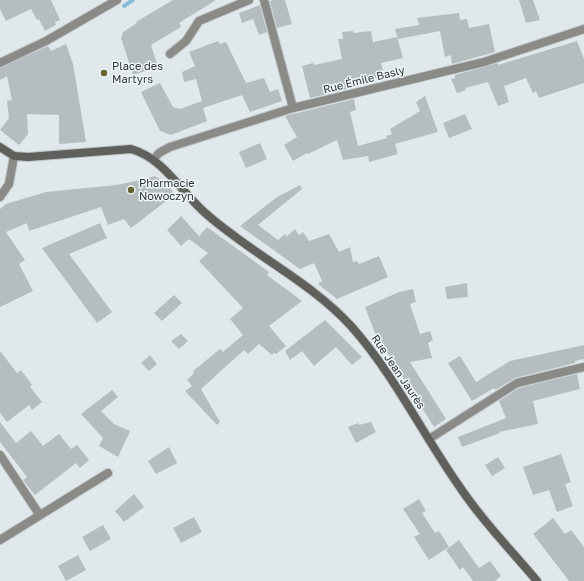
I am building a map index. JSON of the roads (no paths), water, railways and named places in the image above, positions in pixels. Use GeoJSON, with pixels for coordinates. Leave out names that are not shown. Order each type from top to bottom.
{"type":"FeatureCollection","features":[{"type":"Feature","properties":{"kind":"main road"},"geometry":{"type":"LineString","coordinates":[[0,147],[14,156]]}},
{"type":"Feature","properties":{"kind":"main road","name":"Rue Jean Jaurès"},"geometry":{"type":"LineString","coordinates":[[14,156],[28,157],[131,149],[143,152],[153,160],[203,211],[317,295],[349,324],[375,354],[457,484],[481,516],[537,581]]}},
{"type":"Feature","properties":{"kind":"street"},"geometry":{"type":"LineString","coordinates":[[0,63],[46,41],[116,0]]}},
{"type":"Feature","properties":{"kind":"street"},"geometry":{"type":"LineString","coordinates":[[170,54],[186,41],[199,21],[249,0]]}},
{"type":"Feature","properties":{"kind":"street"},"geometry":{"type":"LineString","coordinates":[[264,0],[293,108]]}},
{"type":"Feature","properties":{"kind":"street","name":"Rue Émile Basly"},"geometry":{"type":"LineString","coordinates":[[153,160],[159,153],[170,147],[293,108],[484,62],[584,30]]}},
{"type":"Feature","properties":{"kind":"street"},"geometry":{"type":"LineString","coordinates":[[0,197],[9,184],[14,156]]}},
{"type":"Feature","properties":{"kind":"street"},"geometry":{"type":"LineString","coordinates":[[429,439],[517,383],[584,366]]}},
{"type":"Feature","properties":{"kind":"street"},"geometry":{"type":"LineString","coordinates":[[0,455],[39,514]]}},
{"type":"Feature","properties":{"kind":"street"},"geometry":{"type":"LineString","coordinates":[[0,540],[39,514],[108,473]]}},
{"type":"Feature","properties":{"kind":"waterway"},"geometry":{"type":"LineString","coordinates":[[124,6],[133,0]]}},
{"type":"Feature","properties":{"kind":"place","name":"Place des Martyrs"},"geometry":{"type":"Point","coordinates":[104,73]}},
{"type":"Feature","properties":{"kind":"place","name":"Pharmacie Nowoczyn"},"geometry":{"type":"Point","coordinates":[131,190]}}]}
